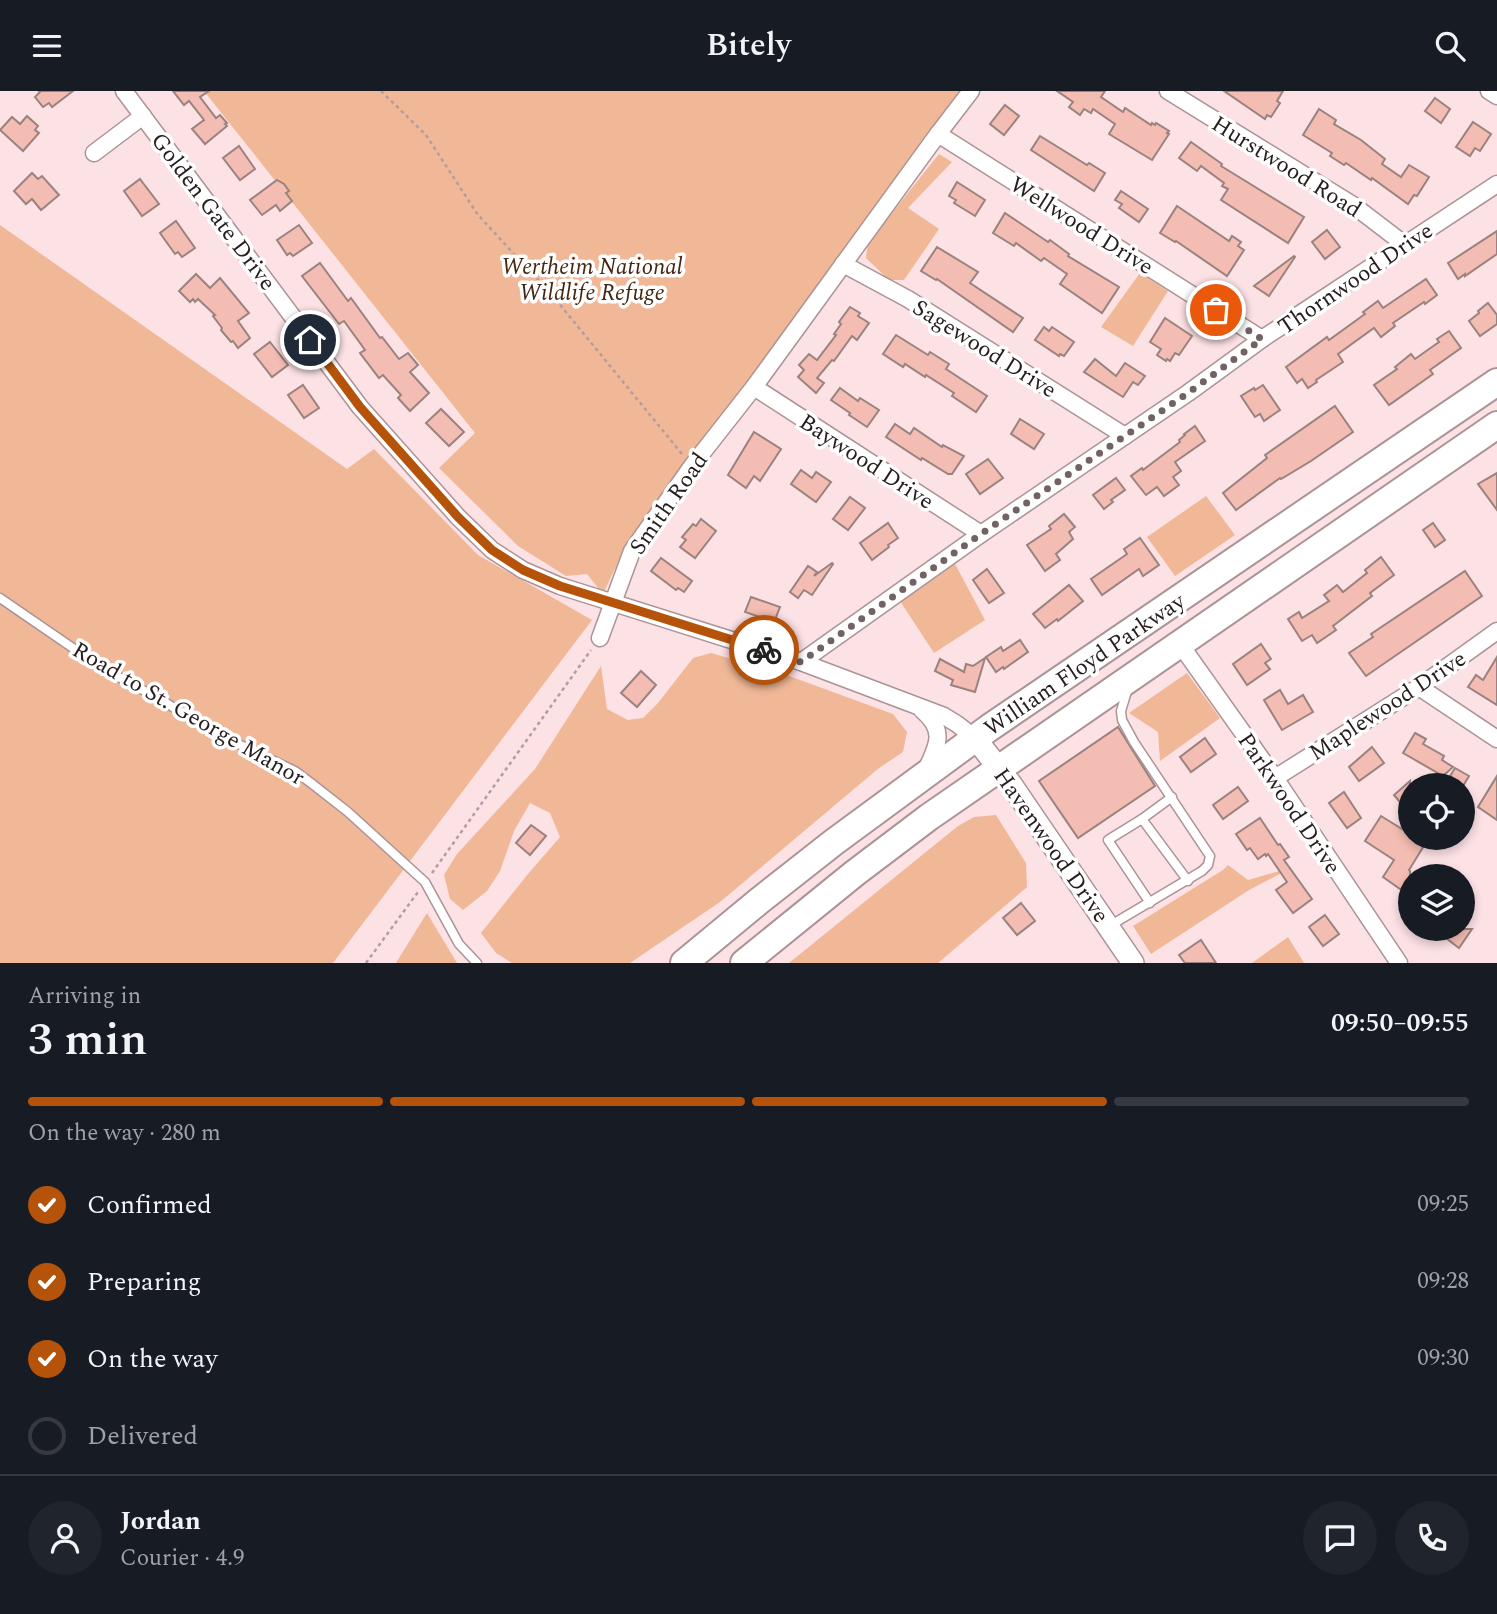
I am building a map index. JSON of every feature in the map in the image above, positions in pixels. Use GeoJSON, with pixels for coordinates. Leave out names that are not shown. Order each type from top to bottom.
{"type":"FeatureCollection","features":[{"type":"Feature","properties":{"kind":"highway","name":"William Floyd Parkway"},"geometry":{"type":"LineString","coordinates":[[684,963],[823,851],[975,738],[1497,382]]}},
{"type":"Feature","properties":{"kind":"highway","name":"William Floyd Parkway"},"geometry":{"type":"LineString","coordinates":[[744,963],[929,817],[1497,425]]}},
{"type":"Feature","properties":{"kind":"main road","name":"Havenwood Drive"},"geometry":{"type":"LineString","coordinates":[[975,738],[999,768],[1133,963]]}},
{"type":"Feature","properties":{"kind":"street","name":"Golden Gate Drive"},"geometry":{"type":"LineString","coordinates":[[124,91],[360,407],[458,517],[492,550],[523,570],[560,586],[611,602]]}},
{"type":"Feature","properties":{"kind":"street","name":"Smith Road"},"geometry":{"type":"LineString","coordinates":[[600,638],[611,602],[632,551],[692,465],[754,387],[971,91]]}},
{"type":"Feature","properties":{"kind":"street","name":"Hurstwood Road"},"geometry":{"type":"LineString","coordinates":[[1168,91],[1353,205],[1404,244]]}},
{"type":"Feature","properties":{"kind":"street"},"geometry":{"type":"LineString","coordinates":[[1489,91],[1497,96]]}},
{"type":"Feature","properties":{"kind":"street"},"geometry":{"type":"LineString","coordinates":[[94,153],[143,116]]}},
{"type":"Feature","properties":{"kind":"street","name":"Wellwood Drive"},"geometry":{"type":"LineString","coordinates":[[938,134],[1262,339]]}},
{"type":"Feature","properties":{"kind":"street","name":"Thornwood Drive"},"geometry":{"type":"LineString","coordinates":[[801,662],[1262,339],[1497,184]]}},
{"type":"Feature","properties":{"kind":"street","name":"Sagewood Drive"},"geometry":{"type":"LineString","coordinates":[[843,264],[908,299],[1125,436]]}},
{"type":"Feature","properties":{"kind":"street","name":"Baywood Drive"},"geometry":{"type":"LineString","coordinates":[[754,387],[981,534]]}},
{"type":"Feature","properties":{"kind":"street","name":"Havenwood Drive"},"geometry":{"type":"LineString","coordinates":[[611,602],[801,662],[944,716],[975,738]]}},
{"type":"Feature","properties":{"kind":"street","name":"Maplewood Drive"},"geometry":{"type":"LineString","coordinates":[[1275,778],[1419,687],[1497,631]]}},
{"type":"Feature","properties":{"kind":"street","name":"Parkwood Drive"},"geometry":{"type":"LineString","coordinates":[[1180,644],[1275,778],[1399,963]]}},
{"type":"Feature","properties":{"kind":"street"},"geometry":{"type":"LineString","coordinates":[[1419,687],[1497,739]]}},
{"type":"Feature","properties":{"kind":"street"},"geometry":{"type":"LineString","coordinates":[[917,706],[930,716],[939,741],[919,779]]}},
{"type":"Feature","properties":{"kind":"lane","name":"Road to St. George Manor"},"geometry":{"type":"LineString","coordinates":[[0,598],[102,668],[165,702],[205,728],[295,771],[348,813],[425,883],[458,944],[477,963]]}},
{"type":"Feature","properties":{"kind":"lane"},"geometry":{"type":"LineString","coordinates":[[1108,927],[1188,881],[1208,865],[1210,856],[1122,720],[1121,711],[1132,677]]}},
{"type":"Feature","properties":{"kind":"lane"},"geometry":{"type":"LineString","coordinates":[[1150,903],[1108,840],[1172,797]]}},
{"type":"Feature","properties":{"kind":"lane"},"geometry":{"type":"LineString","coordinates":[[1142,818],[1188,881]]}},
{"type":"Feature","properties":{"kind":"path"},"geometry":{"type":"LineString","coordinates":[[381,91],[426,135],[478,215],[552,295],[692,465]]}},
{"type":"Feature","properties":{"kind":"path"},"geometry":{"type":"LineString","coordinates":[[366,963],[600,638]]}},
{"type":"Feature","properties":{"kind":"green space","name":"Wertheim National Wildlife Refuge"},"geometry":{"type":"Polygon","coordinates":[[[204,91],[970,91],[619,560],[603,594],[587,574],[566,576],[518,546],[439,468],[475,433],[204,91]]]}},
{"type":"Feature","properties":{"kind":"green space"},"geometry":{"type":"Polygon","coordinates":[[[939,154],[952,162],[908,208],[939,229],[904,280],[889,280],[866,258],[868,243],[939,154]]]}},
{"type":"Feature","properties":{"kind":"green space"},"geometry":{"type":"Polygon","coordinates":[[[0,225],[347,469],[374,449],[478,555],[592,620],[333,963],[0,963],[0,225]]]}},
{"type":"Feature","properties":{"kind":"green space"},"geometry":{"type":"Polygon","coordinates":[[[1140,273],[1168,291],[1133,346],[1101,327],[1140,273]]]}},
{"type":"Feature","properties":{"kind":"green space"},"geometry":{"type":"Polygon","coordinates":[[[1206,496],[1235,535],[1175,576],[1147,537],[1206,496]]]}},
{"type":"Feature","properties":{"kind":"green space"},"geometry":{"type":"Polygon","coordinates":[[[954,562],[985,620],[934,653],[900,601],[954,562]]]}},
{"type":"Feature","properties":{"kind":"green space"},"geometry":{"type":"Polygon","coordinates":[[[711,653],[781,673],[893,714],[907,732],[903,752],[879,768],[720,902],[630,963],[512,963],[496,953],[481,933],[560,837],[550,813],[530,803],[514,831],[500,871],[487,891],[463,910],[450,899],[444,875],[457,854],[535,769],[601,666],[607,709],[628,720],[643,718],[693,658],[711,653]]]}},
{"type":"Feature","properties":{"kind":"green space"},"geometry":{"type":"Polygon","coordinates":[[[1187,673],[1220,718],[1160,761],[1158,732],[1129,713],[1187,673]]]}},
{"type":"Feature","properties":{"kind":"green space"},"geometry":{"type":"Polygon","coordinates":[[[996,815],[1026,863],[1027,887],[938,963],[789,963],[958,826],[974,817],[996,815]]]}},
{"type":"Feature","properties":{"kind":"green space"},"geometry":{"type":"Polygon","coordinates":[[[1228,865],[1248,880],[1293,867],[1249,890],[1151,954],[1133,926],[1228,865]]]}},
{"type":"Feature","properties":{"kind":"green space"},"geometry":{"type":"Polygon","coordinates":[[[427,913],[457,963],[396,963],[427,913]]]}},
{"type":"Feature","properties":{"kind":"green space"},"geometry":{"type":"Polygon","coordinates":[[[1288,937],[1304,963],[1252,963],[1288,937]]]}},
{"type":"Feature","properties":{"kind":"building"},"geometry":{"type":"Polygon","coordinates":[[[39,91],[73,91],[52,107],[49,103],[43,107],[35,97],[39,91]]]}},
{"type":"Feature","properties":{"kind":"building"},"geometry":{"type":"Polygon","coordinates":[[[173,91],[209,91],[200,97],[216,118],[220,115],[227,126],[205,144],[192,129],[204,120],[189,101],[184,105],[173,91]]]}},
{"type":"Feature","properties":{"kind":"building"},"geometry":{"type":"Polygon","coordinates":[[[1057,91],[1105,91],[1101,97],[1123,112],[1125,108],[1151,125],[1156,123],[1169,131],[1169,134],[1152,160],[1109,134],[1115,124],[1093,109],[1091,113],[1084,109],[1080,115],[1069,107],[1073,102],[1057,91]]]}},
{"type":"Feature","properties":{"kind":"building"},"geometry":{"type":"Polygon","coordinates":[[[1224,91],[1283,91],[1277,101],[1280,103],[1271,117],[1267,115],[1265,119],[1224,91]]]}},
{"type":"Feature","properties":{"kind":"building"},"geometry":{"type":"Polygon","coordinates":[[[1435,98],[1450,109],[1441,123],[1425,111],[1435,98]]]}},
{"type":"Feature","properties":{"kind":"building"},"geometry":{"type":"Polygon","coordinates":[[[1005,105],[1019,116],[1004,135],[990,124],[1005,105]]]}},
{"type":"Feature","properties":{"kind":"building"},"geometry":{"type":"Polygon","coordinates":[[[1319,109],[1336,120],[1334,124],[1385,159],[1382,164],[1401,177],[1409,165],[1429,177],[1417,196],[1414,195],[1408,204],[1372,178],[1371,180],[1330,156],[1332,153],[1303,135],[1319,109]]]}},
{"type":"Feature","properties":{"kind":"building"},"geometry":{"type":"Polygon","coordinates":[[[27,116],[38,126],[35,130],[39,133],[23,151],[0,130],[12,117],[20,124],[27,116]]]}},
{"type":"Feature","properties":{"kind":"building"},"geometry":{"type":"Polygon","coordinates":[[[1473,122],[1491,134],[1480,151],[1475,148],[1470,156],[1456,147],[1473,122]]]}},
{"type":"Feature","properties":{"kind":"building"},"geometry":{"type":"Polygon","coordinates":[[[1040,136],[1105,173],[1094,191],[1031,150],[1040,136]]]}},
{"type":"Feature","properties":{"kind":"building"},"geometry":{"type":"Polygon","coordinates":[[[1191,142],[1222,164],[1221,166],[1304,217],[1288,243],[1221,200],[1228,189],[1222,186],[1224,183],[1201,166],[1197,171],[1179,158],[1191,142]]]}},
{"type":"Feature","properties":{"kind":"building"},"geometry":{"type":"Polygon","coordinates":[[[239,146],[255,169],[240,180],[223,158],[239,146]]]}},
{"type":"Feature","properties":{"kind":"building"},"geometry":{"type":"Polygon","coordinates":[[[32,173],[38,179],[42,176],[59,195],[41,210],[32,199],[26,204],[14,191],[32,173]]]}},
{"type":"Feature","properties":{"kind":"building"},"geometry":{"type":"Polygon","coordinates":[[[140,179],[159,204],[142,216],[124,191],[140,179]]]}},
{"type":"Feature","properties":{"kind":"building"},"geometry":{"type":"Polygon","coordinates":[[[277,180],[289,191],[286,193],[292,201],[280,211],[276,205],[262,215],[250,200],[277,180]]]}},
{"type":"Feature","properties":{"kind":"building"},"geometry":{"type":"Polygon","coordinates":[[[957,182],[985,200],[975,216],[954,203],[956,200],[949,196],[957,182]]]}},
{"type":"Feature","properties":{"kind":"building"},"geometry":{"type":"Polygon","coordinates":[[[1121,191],[1148,209],[1139,222],[1119,208],[1122,204],[1115,200],[1121,191]]]}},
{"type":"Feature","properties":{"kind":"building"},"geometry":{"type":"Polygon","coordinates":[[[1177,206],[1229,241],[1232,236],[1241,242],[1238,246],[1244,250],[1227,276],[1160,233],[1177,206]]]}},
{"type":"Feature","properties":{"kind":"building"},"geometry":{"type":"Polygon","coordinates":[[[1005,213],[1119,287],[1102,313],[1060,284],[1067,274],[1044,258],[1041,261],[1016,243],[1014,246],[993,233],[1005,213]]]}},
{"type":"Feature","properties":{"kind":"building"},"geometry":{"type":"Polygon","coordinates":[[[176,221],[195,248],[182,257],[178,252],[175,254],[160,233],[176,221]]]}},
{"type":"Feature","properties":{"kind":"building"},"geometry":{"type":"Polygon","coordinates":[[[299,225],[312,243],[293,256],[290,253],[287,255],[277,240],[299,225]]]}},
{"type":"Feature","properties":{"kind":"building"},"geometry":{"type":"Polygon","coordinates":[[[1327,230],[1340,247],[1325,259],[1312,242],[1327,230]]]}},
{"type":"Feature","properties":{"kind":"building"},"geometry":{"type":"Polygon","coordinates":[[[1497,231],[1497,254],[1458,279],[1448,263],[1497,231]]]}},
{"type":"Feature","properties":{"kind":"building"},"geometry":{"type":"Polygon","coordinates":[[[937,247],[978,272],[970,283],[1023,318],[1013,332],[937,279],[921,271],[937,247]]]}},
{"type":"Feature","properties":{"kind":"building"},"geometry":{"type":"Polygon","coordinates":[[[1294,256],[1269,296],[1254,286],[1294,256]]]}},
{"type":"Feature","properties":{"kind":"building"},"geometry":{"type":"Polygon","coordinates":[[[320,263],[348,301],[351,298],[399,359],[408,353],[418,365],[410,372],[429,393],[410,411],[398,398],[401,395],[383,375],[379,378],[360,353],[365,350],[344,321],[339,324],[302,276],[320,263]]]}},
{"type":"Feature","properties":{"kind":"building"},"geometry":{"type":"Polygon","coordinates":[[[196,274],[210,288],[220,278],[249,313],[238,321],[250,338],[238,348],[221,330],[213,316],[215,315],[198,299],[190,302],[179,291],[196,274]]]}},
{"type":"Feature","properties":{"kind":"building"},"geometry":{"type":"Polygon","coordinates":[[[1426,279],[1437,295],[1393,323],[1395,326],[1381,337],[1374,328],[1338,354],[1343,362],[1308,388],[1302,379],[1297,383],[1286,367],[1327,337],[1329,340],[1378,301],[1383,308],[1426,279]]]}},
{"type":"Feature","properties":{"kind":"building"},"geometry":{"type":"Polygon","coordinates":[[[1488,303],[1497,315],[1497,324],[1480,336],[1469,321],[1488,303]]]}},
{"type":"Feature","properties":{"kind":"building"},"geometry":{"type":"Polygon","coordinates":[[[850,307],[869,323],[857,340],[852,336],[834,361],[832,360],[817,378],[824,383],[816,393],[798,377],[804,370],[799,365],[809,354],[817,360],[836,335],[834,334],[841,324],[839,322],[850,307]]]}},
{"type":"Feature","properties":{"kind":"building"},"geometry":{"type":"Polygon","coordinates":[[[1165,318],[1192,336],[1179,355],[1175,353],[1170,361],[1157,355],[1161,349],[1150,342],[1165,318]]]}},
{"type":"Feature","properties":{"kind":"building"},"geometry":{"type":"Polygon","coordinates":[[[1044,327],[1049,331],[1052,327],[1074,342],[1064,356],[1059,356],[1035,340],[1044,327]]]}},
{"type":"Feature","properties":{"kind":"building"},"geometry":{"type":"Polygon","coordinates":[[[1449,331],[1461,348],[1430,370],[1433,374],[1389,405],[1374,385],[1397,369],[1395,367],[1411,354],[1415,359],[1439,342],[1437,339],[1449,331]]]}},
{"type":"Feature","properties":{"kind":"building"},"geometry":{"type":"Polygon","coordinates":[[[896,335],[928,355],[930,352],[949,364],[946,369],[987,396],[976,412],[952,396],[954,393],[926,375],[925,377],[905,364],[903,367],[883,354],[896,335]]]}},
{"type":"Feature","properties":{"kind":"building"},"geometry":{"type":"Polygon","coordinates":[[[270,342],[288,365],[272,377],[254,354],[270,342]]]}},
{"type":"Feature","properties":{"kind":"building"},"geometry":{"type":"Polygon","coordinates":[[[1095,359],[1116,376],[1125,363],[1145,376],[1138,385],[1133,382],[1123,397],[1084,372],[1095,359]]]}},
{"type":"Feature","properties":{"kind":"building"},"geometry":{"type":"Polygon","coordinates":[[[303,385],[319,408],[304,418],[288,395],[303,385]]]}},
{"type":"Feature","properties":{"kind":"building"},"geometry":{"type":"Polygon","coordinates":[[[1263,385],[1280,410],[1264,421],[1260,414],[1255,417],[1241,396],[1263,385]]]}},
{"type":"Feature","properties":{"kind":"building"},"geometry":{"type":"Polygon","coordinates":[[[840,388],[858,401],[860,398],[879,410],[867,427],[831,400],[840,388]]]}},
{"type":"Feature","properties":{"kind":"building"},"geometry":{"type":"Polygon","coordinates":[[[1335,406],[1353,432],[1311,461],[1280,478],[1236,510],[1223,493],[1267,458],[1265,455],[1335,406]]]}},
{"type":"Feature","properties":{"kind":"building"},"geometry":{"type":"Polygon","coordinates":[[[441,409],[464,432],[449,446],[426,423],[441,409]]]}},
{"type":"Feature","properties":{"kind":"building"},"geometry":{"type":"Polygon","coordinates":[[[1020,419],[1044,434],[1034,449],[1011,434],[1020,419]]]}},
{"type":"Feature","properties":{"kind":"building"},"geometry":{"type":"Polygon","coordinates":[[[895,424],[910,434],[914,428],[942,447],[943,445],[964,456],[952,474],[948,474],[886,437],[895,424]]]}},
{"type":"Feature","properties":{"kind":"building"},"geometry":{"type":"Polygon","coordinates":[[[1195,426],[1205,441],[1175,462],[1181,471],[1173,477],[1179,485],[1164,496],[1157,487],[1146,495],[1131,476],[1180,442],[1184,434],[1195,426]]]}},
{"type":"Feature","properties":{"kind":"building"},"geometry":{"type":"Polygon","coordinates":[[[754,432],[781,449],[760,481],[754,476],[746,488],[728,475],[754,432]]]}},
{"type":"Feature","properties":{"kind":"building"},"geometry":{"type":"Polygon","coordinates":[[[988,459],[1003,478],[980,494],[966,474],[988,459]]]}},
{"type":"Feature","properties":{"kind":"building"},"geometry":{"type":"Polygon","coordinates":[[[801,470],[812,478],[816,472],[831,482],[816,502],[791,484],[801,470]]]}},
{"type":"Feature","properties":{"kind":"building"},"geometry":{"type":"Polygon","coordinates":[[[1497,473],[1497,510],[1478,484],[1497,473]]]}},
{"type":"Feature","properties":{"kind":"building"},"geometry":{"type":"Polygon","coordinates":[[[1116,478],[1125,490],[1104,509],[1093,495],[1116,478]]]}},
{"type":"Feature","properties":{"kind":"building"},"geometry":{"type":"Polygon","coordinates":[[[850,497],[865,508],[848,530],[833,519],[850,497]]]}},
{"type":"Feature","properties":{"kind":"building"},"geometry":{"type":"Polygon","coordinates":[[[1064,514],[1075,527],[1069,532],[1073,539],[1056,554],[1060,560],[1045,571],[1027,545],[1051,529],[1049,526],[1064,514]]]}},
{"type":"Feature","properties":{"kind":"building"},"geometry":{"type":"Polygon","coordinates":[[[701,519],[716,531],[695,558],[680,547],[686,540],[682,537],[701,519]]]}},
{"type":"Feature","properties":{"kind":"building"},"geometry":{"type":"Polygon","coordinates":[[[888,523],[898,538],[872,560],[860,543],[888,523]]]}},
{"type":"Feature","properties":{"kind":"building"},"geometry":{"type":"Polygon","coordinates":[[[1433,523],[1445,540],[1435,547],[1423,530],[1433,523]]]}},
{"type":"Feature","properties":{"kind":"building"},"geometry":{"type":"Polygon","coordinates":[[[1140,538],[1159,565],[1143,576],[1139,569],[1102,595],[1091,579],[1127,554],[1124,549],[1140,538]]]}},
{"type":"Feature","properties":{"kind":"building"},"geometry":{"type":"Polygon","coordinates":[[[1381,557],[1394,575],[1333,626],[1336,630],[1317,643],[1312,635],[1302,641],[1288,619],[1299,612],[1302,618],[1329,601],[1324,595],[1337,585],[1343,592],[1367,573],[1365,570],[1381,557]]]}},
{"type":"Feature","properties":{"kind":"building"},"geometry":{"type":"Polygon","coordinates":[[[661,558],[692,581],[684,592],[678,588],[676,590],[651,571],[661,558]]]}},
{"type":"Feature","properties":{"kind":"building"},"geometry":{"type":"Polygon","coordinates":[[[832,563],[812,595],[804,590],[798,598],[790,592],[808,566],[817,572],[814,576],[832,563]]]}},
{"type":"Feature","properties":{"kind":"building"},"geometry":{"type":"Polygon","coordinates":[[[987,569],[1004,593],[989,603],[973,580],[987,569]]]}},
{"type":"Feature","properties":{"kind":"building"},"geometry":{"type":"Polygon","coordinates":[[[1465,571],[1482,596],[1366,676],[1349,653],[1373,637],[1371,634],[1465,571]]]}},
{"type":"Feature","properties":{"kind":"building"},"geometry":{"type":"Polygon","coordinates":[[[1069,585],[1083,601],[1045,628],[1033,614],[1069,585]]]}},
{"type":"Feature","properties":{"kind":"building"},"geometry":{"type":"Polygon","coordinates":[[[751,597],[780,607],[774,622],[745,612],[751,597]]]}},
{"type":"Feature","properties":{"kind":"building"},"geometry":{"type":"Polygon","coordinates":[[[1020,640],[1028,652],[996,672],[986,657],[1001,647],[1003,651],[1020,640]]]}},
{"type":"Feature","properties":{"kind":"building"},"geometry":{"type":"Polygon","coordinates":[[[1261,644],[1271,659],[1265,663],[1270,669],[1247,685],[1233,664],[1261,644]]]}},
{"type":"Feature","properties":{"kind":"building"},"geometry":{"type":"Polygon","coordinates":[[[1497,657],[1497,705],[1468,687],[1476,675],[1483,680],[1497,657]]]}},
{"type":"Feature","properties":{"kind":"building"},"geometry":{"type":"Polygon","coordinates":[[[985,658],[975,692],[951,685],[953,680],[935,671],[940,659],[964,672],[966,664],[973,666],[985,658]]]}},
{"type":"Feature","properties":{"kind":"building"},"geometry":{"type":"Polygon","coordinates":[[[641,671],[656,685],[637,707],[621,693],[641,671]]]}},
{"type":"Feature","properties":{"kind":"building"},"geometry":{"type":"Polygon","coordinates":[[[1280,690],[1288,704],[1303,695],[1313,712],[1282,730],[1264,700],[1280,690]]]}},
{"type":"Feature","properties":{"kind":"building"},"geometry":{"type":"Polygon","coordinates":[[[1118,727],[1155,786],[1078,838],[1039,781],[1118,727]]]}},
{"type":"Feature","properties":{"kind":"building"},"geometry":{"type":"Polygon","coordinates":[[[1415,733],[1426,739],[1423,744],[1444,756],[1442,760],[1453,767],[1446,773],[1438,773],[1403,753],[1415,733]]]}},
{"type":"Feature","properties":{"kind":"building"},"geometry":{"type":"Polygon","coordinates":[[[1205,738],[1216,754],[1191,772],[1180,757],[1205,738]]]}},
{"type":"Feature","properties":{"kind":"building"},"geometry":{"type":"Polygon","coordinates":[[[1372,747],[1384,763],[1359,781],[1349,767],[1372,747]]]}},
{"type":"Feature","properties":{"kind":"building"},"geometry":{"type":"Polygon","coordinates":[[[1497,776],[1497,820],[1478,807],[1497,776]]]}},
{"type":"Feature","properties":{"kind":"building"},"geometry":{"type":"Polygon","coordinates":[[[1238,787],[1248,801],[1223,819],[1213,805],[1238,787]]]}},
{"type":"Feature","properties":{"kind":"building"},"geometry":{"type":"Polygon","coordinates":[[[1344,792],[1361,818],[1347,828],[1329,803],[1344,792]]]}},
{"type":"Feature","properties":{"kind":"building"},"geometry":{"type":"Polygon","coordinates":[[[1381,816],[1398,827],[1398,850],[1421,850],[1413,864],[1398,864],[1398,888],[1383,877],[1394,860],[1365,841],[1381,816]]]}},
{"type":"Feature","properties":{"kind":"building"},"geometry":{"type":"Polygon","coordinates":[[[1260,818],[1289,857],[1284,860],[1312,899],[1293,913],[1276,890],[1287,882],[1268,854],[1258,859],[1250,848],[1247,850],[1236,834],[1260,818]]]}},
{"type":"Feature","properties":{"kind":"building"},"geometry":{"type":"Polygon","coordinates":[[[531,825],[546,836],[530,855],[516,843],[531,825]]]}},
{"type":"Feature","properties":{"kind":"building"},"geometry":{"type":"Polygon","coordinates":[[[1021,903],[1035,921],[1017,935],[1003,918],[1021,903]]]}},
{"type":"Feature","properties":{"kind":"building"},"geometry":{"type":"Polygon","coordinates":[[[1325,915],[1339,934],[1323,946],[1309,927],[1325,915]]]}},
{"type":"Feature","properties":{"kind":"building"},"geometry":{"type":"Polygon","coordinates":[[[1201,940],[1216,963],[1185,963],[1179,955],[1201,940]]]}},
{"type":"Feature","properties":{"kind":"building"},"geometry":{"type":"Polygon","coordinates":[[[1450,941],[1464,941],[1459,948],[1450,941]]]}},
{"type":"Feature","properties":{"kind":"way so far"},"geometry":{"type":"LineString","coordinates":[[764,650],[801,662],[1262,339],[1216,310]]}},
{"type":"Feature","properties":{"kind":"route"},"geometry":{"type":"LineString","coordinates":[[310,340],[360,407],[458,517],[492,550],[523,570],[560,586],[764,650]]}}]}
